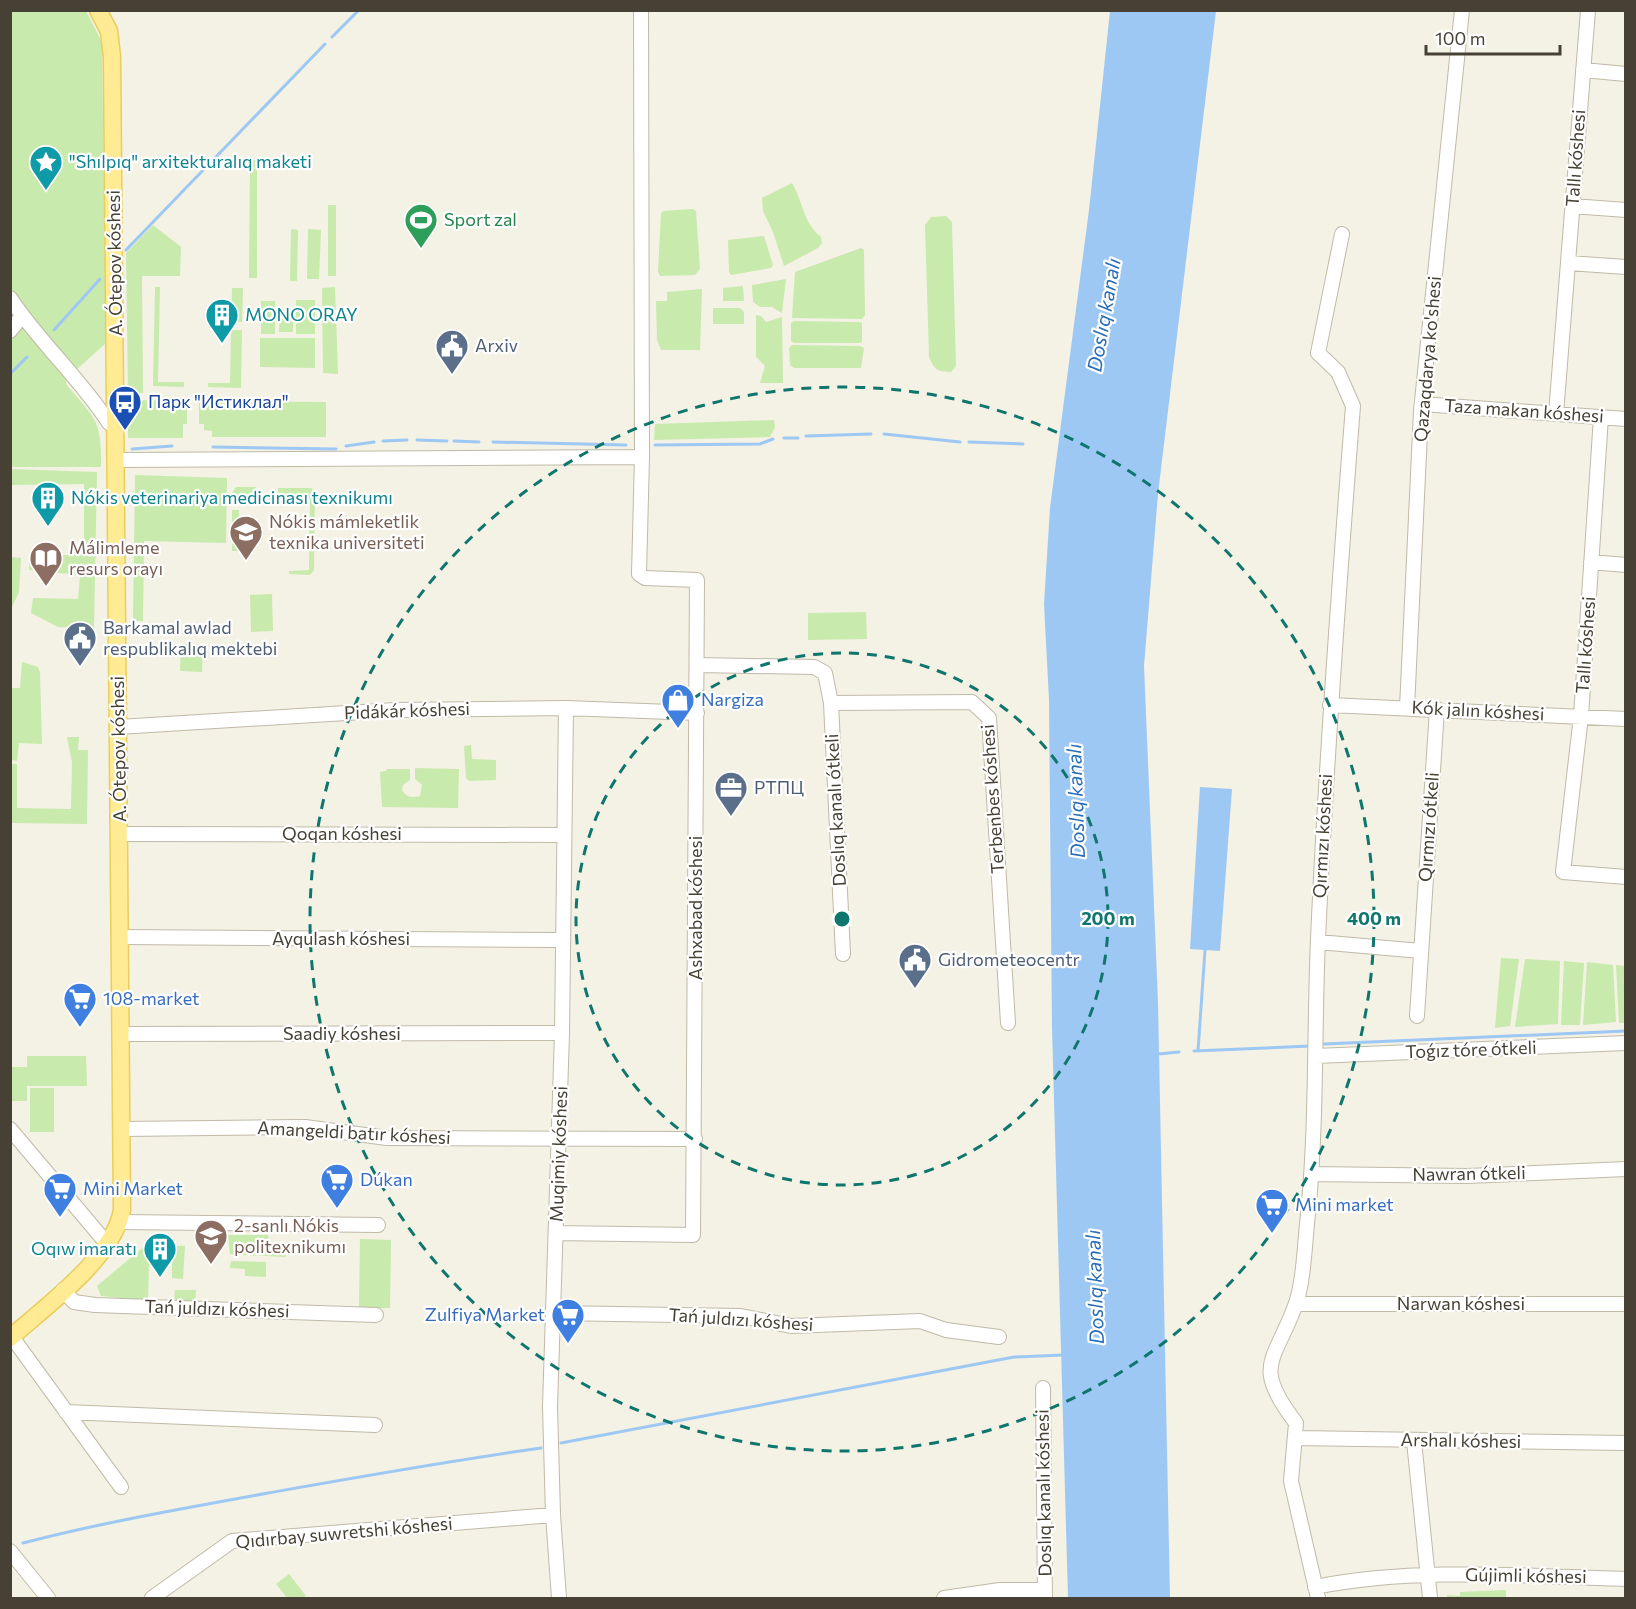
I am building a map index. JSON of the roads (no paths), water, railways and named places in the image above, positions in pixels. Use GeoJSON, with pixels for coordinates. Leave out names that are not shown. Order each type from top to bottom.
{"type":"FeatureCollection","features":[{"type":"Feature","properties":{"kind":"main road","name":"A. Ótepov kóshesi"},"geometry":{"type":"LineString","coordinates":[[11,1338],[109,1246],[120,1222],[122,1034],[112,57],[109,31],[98,10]]}},
{"type":"Feature","properties":{"kind":"street"},"geometry":{"type":"LineString","coordinates":[[117,460],[642,457],[641,10]]}},
{"type":"Feature","properties":{"kind":"street","name":"Qazaqdarya ko'shesi"},"geometry":{"type":"LineString","coordinates":[[1407,708],[1422,404],[1462,10]]}},
{"type":"Feature","properties":{"kind":"street","name":"Tallı kóshesi"},"geometry":{"type":"LineString","coordinates":[[1556,414],[1588,10]]}},
{"type":"Feature","properties":{"kind":"street"},"geometry":{"type":"LineString","coordinates":[[1583,70],[1626,74]]}},
{"type":"Feature","properties":{"kind":"street"},"geometry":{"type":"LineString","coordinates":[[1572,206],[1626,210]]}},
{"type":"Feature","properties":{"kind":"street","name":"Qırmızı kóshesi"},"geometry":{"type":"LineString","coordinates":[[1296,1438],[1296,1423],[1280,1403],[1271,1383],[1271,1356],[1296,1304],[1312,1174],[1318,942],[1330,705],[1353,406],[1338,372],[1318,353],[1342,234]]}},
{"type":"Feature","properties":{"kind":"street"},"geometry":{"type":"LineString","coordinates":[[1568,263],[1626,267]]}},
{"type":"Feature","properties":{"kind":"street"},"geometry":{"type":"LineString","coordinates":[[10,298],[22,316],[96,403],[108,423]]}},
{"type":"Feature","properties":{"kind":"street"},"geometry":{"type":"LineString","coordinates":[[10,331],[22,316]]}},
{"type":"Feature","properties":{"kind":"street","name":"Taza makan kóshesi"},"geometry":{"type":"LineString","coordinates":[[1422,404],[1626,418]]}},
{"type":"Feature","properties":{"kind":"street","name":"Tallı kóshesi"},"geometry":{"type":"LineString","coordinates":[[1601,417],[1581,716],[1563,872],[1626,877]]}},
{"type":"Feature","properties":{"kind":"street","name":"Ashxabad kóshesi"},"geometry":{"type":"LineString","coordinates":[[556,1233],[693,1235],[698,580],[645,578],[639,574],[642,457]]}},
{"type":"Feature","properties":{"kind":"street"},"geometry":{"type":"LineString","coordinates":[[1591,562],[1626,565]]}},
{"type":"Feature","properties":{"kind":"street"},"geometry":{"type":"LineString","coordinates":[[698,664],[814,667],[825,673],[831,703]]}},
{"type":"Feature","properties":{"kind":"street","name":"Terbenbes kóshesi"},"geometry":{"type":"LineString","coordinates":[[831,703],[972,702],[989,718],[1008,1023]]}},
{"type":"Feature","properties":{"kind":"street","name":"Doslıq kanalı ótkeli"},"geometry":{"type":"LineString","coordinates":[[831,703],[843,954]]}},
{"type":"Feature","properties":{"kind":"street","name":"Kók jalın kóshesi"},"geometry":{"type":"LineString","coordinates":[[1330,705],[1626,719]]}},
{"type":"Feature","properties":{"kind":"street","name":"Pidákár kóshesi"},"geometry":{"type":"LineString","coordinates":[[118,727],[395,710],[566,708],[697,712]]}},
{"type":"Feature","properties":{"kind":"street","name":"Muqimiy kóshesi"},"geometry":{"type":"LineString","coordinates":[[559,1599],[550,1427],[560,1140],[566,708]]}},
{"type":"Feature","properties":{"kind":"street","name":"Qırmızı ótkeli"},"geometry":{"type":"LineString","coordinates":[[1417,1016],[1437,709]]}},
{"type":"Feature","properties":{"kind":"street","name":"Qoqan kóshesi"},"geometry":{"type":"LineString","coordinates":[[120,834],[564,835]]}},
{"type":"Feature","properties":{"kind":"street","name":"Ayqulash kóshesi"},"geometry":{"type":"LineString","coordinates":[[120,937],[562,940]]}},
{"type":"Feature","properties":{"kind":"street"},"geometry":{"type":"LineString","coordinates":[[1318,942],[1421,951]]}},
{"type":"Feature","properties":{"kind":"street","name":"Saadiy kóshesi"},"geometry":{"type":"LineString","coordinates":[[122,1034],[562,1033]]}},
{"type":"Feature","properties":{"kind":"street","name":"Toǵız tóre ótkeli"},"geometry":{"type":"LineString","coordinates":[[1316,1056],[1626,1043]]}},
{"type":"Feature","properties":{"kind":"street","name":"Amangeldi batır kóshesi"},"geometry":{"type":"LineString","coordinates":[[122,1129],[304,1127],[387,1138],[695,1139]]}},
{"type":"Feature","properties":{"kind":"street"},"geometry":{"type":"LineString","coordinates":[[10,1129],[109,1246]]}},
{"type":"Feature","properties":{"kind":"street","name":"Nawran ótkeli"},"geometry":{"type":"LineString","coordinates":[[1312,1174],[1467,1176],[1626,1169]]}},
{"type":"Feature","properties":{"kind":"street"},"geometry":{"type":"LineString","coordinates":[[120,1222],[378,1225]]}},
{"type":"Feature","properties":{"kind":"street","name":"Tań juldızı kóshesi"},"geometry":{"type":"LineString","coordinates":[[63,1290],[74,1302],[95,1305],[376,1315]]}},
{"type":"Feature","properties":{"kind":"street","name":"Narwan kóshesi"},"geometry":{"type":"LineString","coordinates":[[1296,1304],[1626,1304]]}},
{"type":"Feature","properties":{"kind":"street","name":"Tań juldızı kóshesi"},"geometry":{"type":"LineString","coordinates":[[553,1313],[741,1316],[791,1326],[920,1321],[946,1330],[999,1337]]}},
{"type":"Feature","properties":{"kind":"street"},"geometry":{"type":"LineString","coordinates":[[11,1338],[121,1487]]}},
{"type":"Feature","properties":{"kind":"street","name":"Doslıq kanalı kóshesi"},"geometry":{"type":"LineString","coordinates":[[1043,1388],[1045,1594]]}},
{"type":"Feature","properties":{"kind":"street"},"geometry":{"type":"LineString","coordinates":[[66,1412],[375,1425]]}},
{"type":"Feature","properties":{"kind":"street"},"geometry":{"type":"LineString","coordinates":[[1296,1438],[1291,1480],[1317,1593]]}},
{"type":"Feature","properties":{"kind":"street","name":"Arshalı kóshesi"},"geometry":{"type":"LineString","coordinates":[[1296,1438],[1626,1443]]}},
{"type":"Feature","properties":{"kind":"street"},"geometry":{"type":"LineString","coordinates":[[1414,1441],[1430,1599]]}},
{"type":"Feature","properties":{"kind":"street","name":"Qıdırbay suwretshi kóshesi"},"geometry":{"type":"LineString","coordinates":[[152,1599],[232,1540],[553,1515]]}},
{"type":"Feature","properties":{"kind":"street"},"geometry":{"type":"LineString","coordinates":[[10,1551],[48,1599]]}},
{"type":"Feature","properties":{"kind":"street","name":"Gújimli kóshesi"},"geometry":{"type":"LineString","coordinates":[[1317,1593],[1363,1578],[1427,1574],[1626,1579]]}},
{"type":"Feature","properties":{"kind":"street"},"geometry":{"type":"LineString","coordinates":[[944,1599],[999,1590],[1045,1594]]}},
{"type":"Feature","properties":{"kind":"water","name":"Doslıq kanalı"},"geometry":{"type":"Polygon","coordinates":[[[1110,11],[1216,11],[1158,494],[1144,666],[1158,1002],[1170,1598],[1068,1598],[1052,1028],[1049,700],[1044,604],[1050,508],[1089,210],[1110,11]]]}},
{"type":"Feature","properties":{"kind":"water"},"geometry":{"type":"Polygon","coordinates":[[[1200,787],[1232,789],[1220,951],[1190,949],[1200,787]]]}},
{"type":"Feature","properties":{"kind":"waterway"},"geometry":{"type":"LineString","coordinates":[[332,37],[359,10]]}},
{"type":"Feature","properties":{"kind":"waterway"},"geometry":{"type":"LineString","coordinates":[[126,250],[325,44]]}},
{"type":"Feature","properties":{"kind":"waterway"},"geometry":{"type":"LineString","coordinates":[[54,330],[100,279]]}},
{"type":"Feature","properties":{"kind":"waterway"},"geometry":{"type":"LineString","coordinates":[[10,374],[27,357]]}},
{"type":"Feature","properties":{"kind":"waterway"},"geometry":{"type":"LineString","coordinates":[[806,436],[871,434]]}},
{"type":"Feature","properties":{"kind":"waterway"},"geometry":{"type":"LineString","coordinates":[[884,434],[960,442]]}},
{"type":"Feature","properties":{"kind":"waterway"},"geometry":{"type":"LineString","coordinates":[[784,438],[798,438]]}},
{"type":"Feature","properties":{"kind":"waterway"},"geometry":{"type":"LineString","coordinates":[[655,445],[760,444],[773,439]]}},
{"type":"Feature","properties":{"kind":"waterway"},"geometry":{"type":"LineString","coordinates":[[383,441],[407,440]]}},
{"type":"Feature","properties":{"kind":"waterway"},"geometry":{"type":"LineString","coordinates":[[417,440],[447,441]]}},
{"type":"Feature","properties":{"kind":"waterway"},"geometry":{"type":"LineString","coordinates":[[454,441],[479,442]]}},
{"type":"Feature","properties":{"kind":"waterway"},"geometry":{"type":"LineString","coordinates":[[346,446],[374,442]]}},
{"type":"Feature","properties":{"kind":"waterway"},"geometry":{"type":"LineString","coordinates":[[493,442],[626,445]]}},
{"type":"Feature","properties":{"kind":"waterway"},"geometry":{"type":"LineString","coordinates":[[969,442],[1023,444]]}},
{"type":"Feature","properties":{"kind":"waterway"},"geometry":{"type":"LineString","coordinates":[[132,449],[172,446]]}},
{"type":"Feature","properties":{"kind":"waterway"},"geometry":{"type":"LineString","coordinates":[[213,447],[336,449]]}},
{"type":"Feature","properties":{"kind":"waterway"},"geometry":{"type":"LineString","coordinates":[[1198,1051],[1205,950]]}},
{"type":"Feature","properties":{"kind":"waterway"},"geometry":{"type":"LineString","coordinates":[[1324,1044],[1626,1031]]}},
{"type":"Feature","properties":{"kind":"waterway"},"geometry":{"type":"LineString","coordinates":[[1194,1051],[1311,1046]]}},
{"type":"Feature","properties":{"kind":"waterway"},"geometry":{"type":"LineString","coordinates":[[1158,1054],[1179,1052]]}},
{"type":"Feature","properties":{"kind":"waterway"},"geometry":{"type":"LineString","coordinates":[[561,1443],[1014,1357],[1063,1355]]}},
{"type":"Feature","properties":{"kind":"waterway"},"geometry":{"type":"LineString","coordinates":[[23,1543],[207,1504],[404,1469],[541,1448]]}},
{"type":"Feature","properties":{"kind":"place","name":"\"Shılpıq\" arxitekturalıq maketi"},"geometry":{"type":"Point","coordinates":[46,191]}},
{"type":"Feature","properties":{"kind":"place","name":"Sport zal"},"geometry":{"type":"Point","coordinates":[421,249]}},
{"type":"Feature","properties":{"kind":"place","name":"MONO ORAY"},"geometry":{"type":"Point","coordinates":[222,344]}},
{"type":"Feature","properties":{"kind":"place","name":"Arxiv"},"geometry":{"type":"Point","coordinates":[452,375]}},
{"type":"Feature","properties":{"kind":"place","name":"Парк \"Истиклал\""},"geometry":{"type":"Point","coordinates":[125,431]}},
{"type":"Feature","properties":{"kind":"place","name":"Nókis veterinariya medicinası texnikumı"},"geometry":{"type":"Point","coordinates":[48,527]}},
{"type":"Feature","properties":{"kind":"place","name":"Nókis mámleketlik texnika universiteti"},"geometry":{"type":"Point","coordinates":[246,561]}},
{"type":"Feature","properties":{"kind":"place","name":"Málimleme resurs orayı"},"geometry":{"type":"Point","coordinates":[46,587]}},
{"type":"Feature","properties":{"kind":"place","name":"Barkamal awlad respublikalıq mektebi"},"geometry":{"type":"Point","coordinates":[80,667]}},
{"type":"Feature","properties":{"kind":"place","name":"Nargiza"},"geometry":{"type":"Point","coordinates":[678,729]}},
{"type":"Feature","properties":{"kind":"place","name":"РТПЦ"},"geometry":{"type":"Point","coordinates":[731,817]}},
{"type":"Feature","properties":{"kind":"place","name":"Gidrometeocentr"},"geometry":{"type":"Point","coordinates":[915,989]}},
{"type":"Feature","properties":{"kind":"place","name":"108-market"},"geometry":{"type":"Point","coordinates":[80,1028]}},
{"type":"Feature","properties":{"kind":"place","name":"Dúkan"},"geometry":{"type":"Point","coordinates":[337,1209]}},
{"type":"Feature","properties":{"kind":"place","name":"Mini Market"},"geometry":{"type":"Point","coordinates":[60,1218]}},
{"type":"Feature","properties":{"kind":"place","name":"Mini market"},"geometry":{"type":"Point","coordinates":[1272,1234]}},
{"type":"Feature","properties":{"kind":"place","name":"2-sanlı Nókis politexnikumı"},"geometry":{"type":"Point","coordinates":[211,1265]}},
{"type":"Feature","properties":{"kind":"place","name":"Oqıw imaratı"},"geometry":{"type":"Point","coordinates":[160,1278]}},
{"type":"Feature","properties":{"kind":"place","name":"Zulfiya Market"},"geometry":{"type":"Point","coordinates":[568,1344]}}]}
